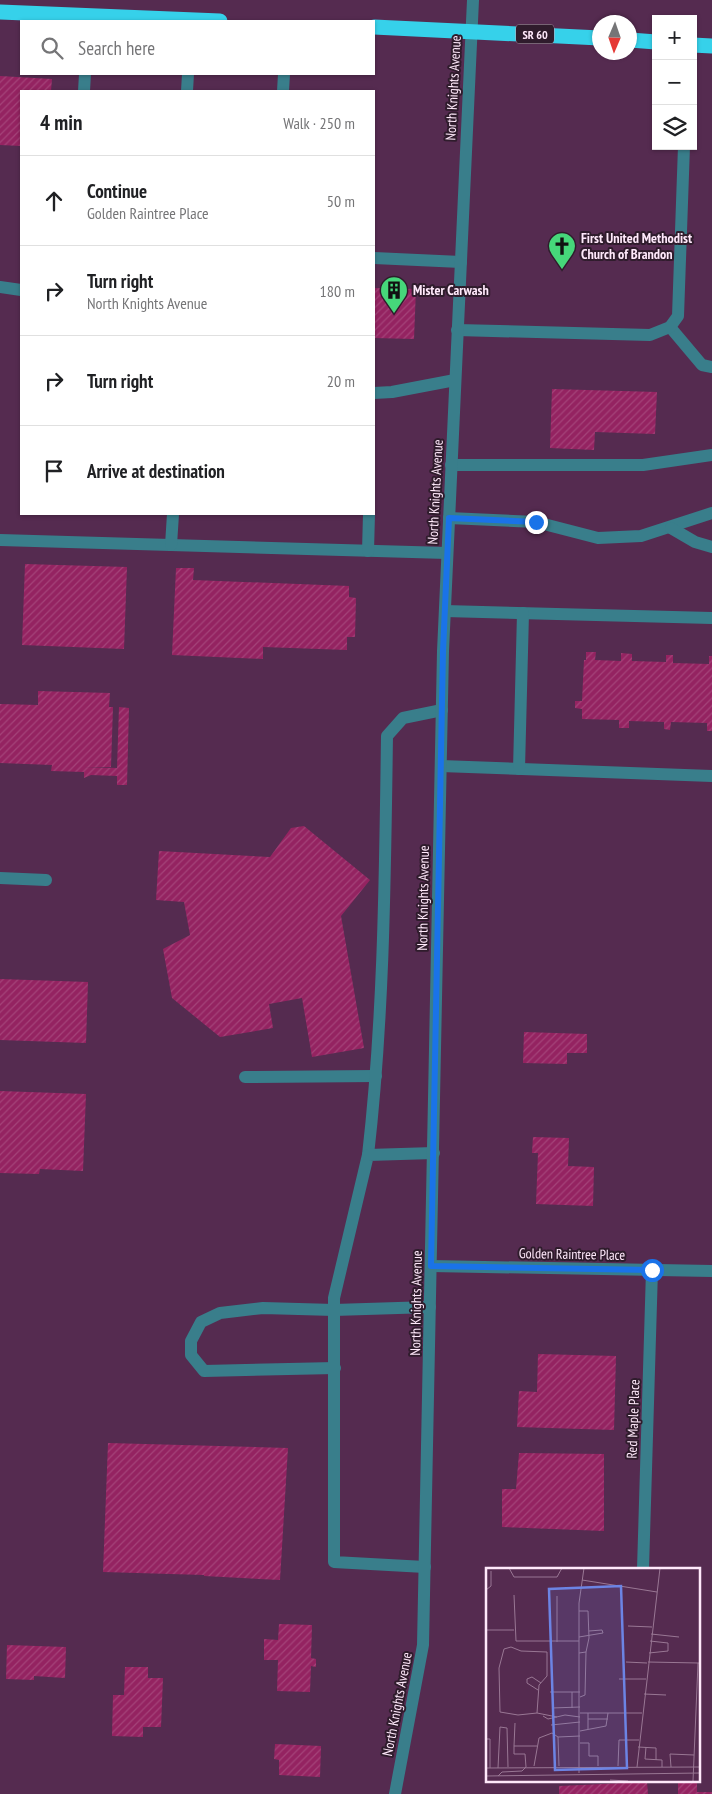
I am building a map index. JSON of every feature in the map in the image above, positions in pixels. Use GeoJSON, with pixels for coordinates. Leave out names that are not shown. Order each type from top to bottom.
{"type":"FeatureCollection","features":[{"type":"Feature","properties":{"kind":"highway"},"geometry":{"type":"LineString","coordinates":[[0,12],[86,19],[138,20]]}},
{"type":"Feature","properties":{"kind":"highway","name":"SR 60"},"geometry":{"type":"LineString","coordinates":[[375,27],[471,30],[592,38]]}},
{"type":"Feature","properties":{"kind":"highway"},"geometry":{"type":"LineString","coordinates":[[637,41],[652,42]]}},
{"type":"Feature","properties":{"kind":"highway"},"geometry":{"type":"LineString","coordinates":[[697,45],[712,46]]}},
{"type":"Feature","properties":{"kind":"street","name":"North Knights Avenue"},"geometry":{"type":"LineString","coordinates":[[395,1794],[423,1645],[440,766],[447,553],[473,0]]}},
{"type":"Feature","properties":{"kind":"street"},"geometry":{"type":"LineString","coordinates":[[84,90],[85,75]]}},
{"type":"Feature","properties":{"kind":"street"},"geometry":{"type":"LineString","coordinates":[[187,90],[188,75]]}},
{"type":"Feature","properties":{"kind":"street"},"geometry":{"type":"LineString","coordinates":[[283,90],[284,75]]}},
{"type":"Feature","properties":{"kind":"street"},"geometry":{"type":"LineString","coordinates":[[457,330],[650,335],[670,327],[678,316],[684,150]]}},
{"type":"Feature","properties":{"kind":"street"},"geometry":{"type":"LineString","coordinates":[[375,258],[461,262]]}},
{"type":"Feature","properties":{"kind":"street"},"geometry":{"type":"LineString","coordinates":[[0,287],[20,290]]}},
{"type":"Feature","properties":{"kind":"street"},"geometry":{"type":"LineString","coordinates":[[670,327],[702,365],[712,367]]}},
{"type":"Feature","properties":{"kind":"street"},"geometry":{"type":"LineString","coordinates":[[375,393],[392,392],[455,380]]}},
{"type":"Feature","properties":{"kind":"street"},"geometry":{"type":"LineString","coordinates":[[451,465],[643,465],[712,455]]}},
{"type":"Feature","properties":{"kind":"street"},"geometry":{"type":"LineString","coordinates":[[449,518],[536,522],[598,538],[641,536],[712,514]]}},
{"type":"Feature","properties":{"kind":"street"},"geometry":{"type":"LineString","coordinates":[[171,545],[173,515]]}},
{"type":"Feature","properties":{"kind":"street"},"geometry":{"type":"LineString","coordinates":[[368,551],[369,515]]}},
{"type":"Feature","properties":{"kind":"street"},"geometry":{"type":"LineString","coordinates":[[671,528],[695,542],[712,547]]}},
{"type":"Feature","properties":{"kind":"street"},"geometry":{"type":"LineString","coordinates":[[0,540],[447,553]]}},
{"type":"Feature","properties":{"kind":"street"},"geometry":{"type":"LineString","coordinates":[[445,611],[712,618]]}},
{"type":"Feature","properties":{"kind":"street"},"geometry":{"type":"LineString","coordinates":[[519,769],[523,613]]}},
{"type":"Feature","properties":{"kind":"street"},"geometry":{"type":"LineString","coordinates":[[425,1567],[334,1562],[334,1298],[368,1155],[376,1076],[385,864],[387,736],[403,718],[442,710]]}},
{"type":"Feature","properties":{"kind":"street"},"geometry":{"type":"LineString","coordinates":[[440,766],[712,776]]}},
{"type":"Feature","properties":{"kind":"street"},"geometry":{"type":"LineString","coordinates":[[0,878],[46,880]]}},
{"type":"Feature","properties":{"kind":"street"},"geometry":{"type":"LineString","coordinates":[[245,1077],[376,1076]]}},
{"type":"Feature","properties":{"kind":"street"},"geometry":{"type":"LineString","coordinates":[[368,1155],[434,1153]]}},
{"type":"Feature","properties":{"kind":"street","name":"Golden Raintree Place"},"geometry":{"type":"LineString","coordinates":[[431,1266],[712,1271]]}},
{"type":"Feature","properties":{"kind":"street","name":"Red Maple Place"},"geometry":{"type":"LineString","coordinates":[[643,1568],[652,1270]]}},
{"type":"Feature","properties":{"kind":"street"},"geometry":{"type":"LineString","coordinates":[[334,1368],[204,1371],[191,1355],[191,1341],[201,1322],[220,1314],[263,1308],[334,1310],[430,1307]]}},
{"type":"Feature","properties":{"kind":"building"},"geometry":{"type":"Polygon","coordinates":[[[0,76],[52,79],[51,90],[20,90],[20,146],[0,145],[0,76]]]}},
{"type":"Feature","properties":{"kind":"building","name":"Mister Carwash"},"geometry":{"type":"Polygon","coordinates":[[[375,288],[416,289],[414,339],[375,338],[375,288]]]}},
{"type":"Feature","properties":{"kind":"building"},"geometry":{"type":"Polygon","coordinates":[[[552,389],[657,392],[655,434],[595,432],[594,450],[550,448],[552,389]]]}},
{"type":"Feature","properties":{"kind":"building"},"geometry":{"type":"Polygon","coordinates":[[[25,564],[127,567],[124,649],[22,645],[25,564]]]}},
{"type":"Feature","properties":{"kind":"building"},"geometry":{"type":"Polygon","coordinates":[[[176,568],[194,568],[193,580],[349,586],[349,597],[356,598],[355,637],[347,637],[347,650],[263,647],[263,659],[172,655],[176,568]]]}},
{"type":"Feature","properties":{"kind":"building"},"geometry":{"type":"Polygon","coordinates":[[[586,652],[596,652],[595,660],[621,661],[621,653],[632,654],[632,661],[666,662],[666,655],[673,655],[673,663],[709,664],[709,656],[712,656],[712,731],[707,731],[707,723],[671,722],[670,730],[664,729],[664,722],[629,721],[629,728],[619,728],[619,720],[582,719],[582,709],[575,708],[575,701],[582,701],[586,652]]]}},
{"type":"Feature","properties":{"kind":"building"},"geometry":{"type":"Polygon","coordinates":[[[38,691],[110,693],[109,707],[113,707],[111,767],[84,767],[117,768],[119,707],[129,708],[127,785],[117,785],[117,776],[91,775],[84,778],[84,772],[51,771],[52,765],[0,763],[0,704],[38,705],[38,691]]]}},
{"type":"Feature","properties":{"kind":"building"},"geometry":{"type":"Polygon","coordinates":[[[304,826],[370,880],[341,916],[364,1048],[312,1057],[302,998],[269,1004],[273,1028],[220,1037],[172,998],[163,949],[190,935],[184,902],[156,900],[159,851],[270,857],[291,828],[304,826]]]}},
{"type":"Feature","properties":{"kind":"building"},"geometry":{"type":"Polygon","coordinates":[[[0,979],[88,982],[86,1043],[0,1040],[0,979]]]}},
{"type":"Feature","properties":{"kind":"building"},"geometry":{"type":"Polygon","coordinates":[[[524,1032],[587,1034],[587,1053],[567,1053],[567,1064],[523,1063],[524,1032]]]}},
{"type":"Feature","properties":{"kind":"building"},"geometry":{"type":"Polygon","coordinates":[[[0,1091],[86,1094],[83,1171],[40,1169],[39,1174],[0,1173],[0,1091]]]}},
{"type":"Feature","properties":{"kind":"building"},"geometry":{"type":"Polygon","coordinates":[[[533,1137],[569,1138],[568,1166],[594,1167],[593,1206],[536,1204],[538,1153],[532,1153],[533,1137]]]}},
{"type":"Feature","properties":{"kind":"building"},"geometry":{"type":"Polygon","coordinates":[[[538,1354],[616,1356],[614,1430],[517,1427],[519,1391],[537,1392],[538,1354]]]}},
{"type":"Feature","properties":{"kind":"building"},"geometry":{"type":"Polygon","coordinates":[[[108,1443],[288,1448],[280,1580],[204,1575],[103,1572],[108,1443]]]}},
{"type":"Feature","properties":{"kind":"building"},"geometry":{"type":"Polygon","coordinates":[[[519,1453],[604,1454],[604,1531],[502,1527],[502,1489],[516,1489],[519,1453]]]}},
{"type":"Feature","properties":{"kind":"building"},"geometry":{"type":"Polygon","coordinates":[[[279,1624],[312,1625],[311,1658],[316,1659],[316,1667],[311,1666],[310,1692],[277,1691],[278,1660],[264,1660],[264,1639],[278,1640],[279,1624]]]}},
{"type":"Feature","properties":{"kind":"building"},"geometry":{"type":"Polygon","coordinates":[[[7,1645],[66,1647],[65,1678],[34,1676],[34,1680],[6,1679],[7,1645]]]}},
{"type":"Feature","properties":{"kind":"building"},"geometry":{"type":"Polygon","coordinates":[[[125,1667],[148,1667],[148,1678],[163,1678],[161,1727],[143,1727],[143,1737],[112,1736],[113,1695],[124,1695],[125,1667]]]}},
{"type":"Feature","properties":{"kind":"building"},"geometry":{"type":"Polygon","coordinates":[[[275,1744],[321,1746],[320,1777],[279,1775],[279,1760],[274,1759],[275,1744]]]}},
{"type":"Feature","properties":{"kind":"building"},"geometry":{"type":"Polygon","coordinates":[[[647,1782],[648,1794],[559,1794],[559,1786],[647,1782]]]}},
{"type":"Feature","properties":{"kind":"building"},"geometry":{"type":"Polygon","coordinates":[[[678,1782],[697,1783],[697,1792],[712,1792],[712,1794],[678,1794],[678,1782]]]}},
{"type":"Feature","properties":{"kind":"place","name":"First United Methodist Church of Brandon"},"geometry":{"type":"Point","coordinates":[562,270]}},
{"type":"Feature","properties":{"kind":"place","name":"Mister Carwash"},"geometry":{"type":"Point","coordinates":[394,314]}},
{"type":"Feature","properties":{"kind":"route"},"geometry":{"type":"LineString","coordinates":[[536,522],[449,518],[443,651],[431,1266],[652,1270]]}}]}
